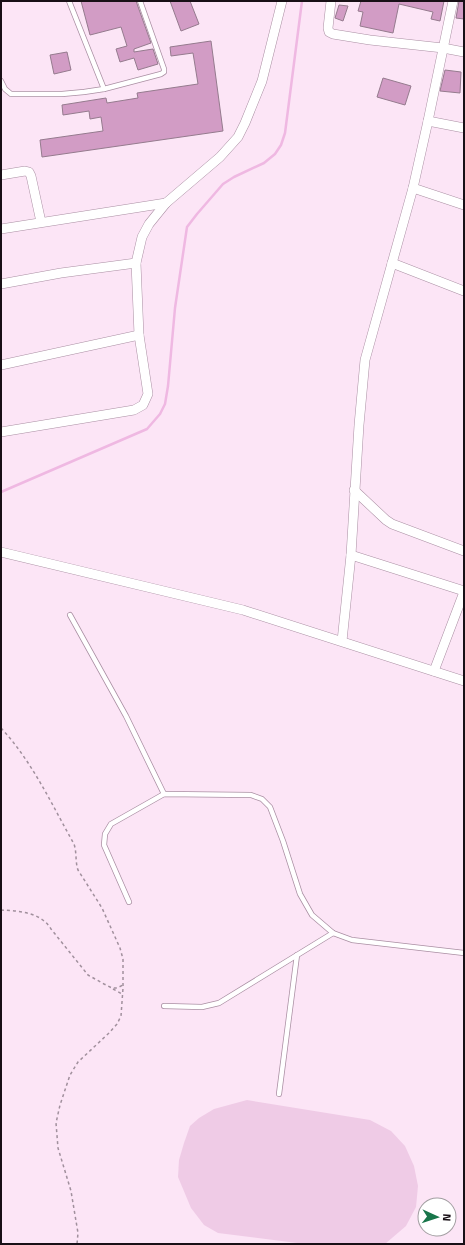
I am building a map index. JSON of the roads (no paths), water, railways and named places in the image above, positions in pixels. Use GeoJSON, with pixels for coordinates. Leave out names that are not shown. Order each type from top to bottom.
{"type":"FeatureCollection","features":[{"type":"Feature","properties":{"kind":"street"},"geometry":{"type":"LineString","coordinates":[[1,432],[134,410],[143,405],[148,394],[139,335],[136,263],[142,237],[149,224],[166,203],[220,157],[238,137],[245,124],[262,81],[282,1]]}},
{"type":"Feature","properties":{"kind":"street"},"geometry":{"type":"LineString","coordinates":[[331,1],[328,28],[329,32],[333,34],[464,52]]}},
{"type":"Feature","properties":{"kind":"street"},"geometry":{"type":"LineString","coordinates":[[342,641],[351,555],[354,490],[365,360],[413,188],[453,1]]}},
{"type":"Feature","properties":{"kind":"street"},"geometry":{"type":"LineString","coordinates":[[428,121],[464,128]]}},
{"type":"Feature","properties":{"kind":"street"},"geometry":{"type":"LineString","coordinates":[[1,175],[25,171],[29,172],[42,222]]}},
{"type":"Feature","properties":{"kind":"street"},"geometry":{"type":"LineString","coordinates":[[413,188],[464,205]]}},
{"type":"Feature","properties":{"kind":"street"},"geometry":{"type":"LineString","coordinates":[[1,229],[166,203]]}},
{"type":"Feature","properties":{"kind":"street"},"geometry":{"type":"LineString","coordinates":[[1,284],[61,273],[136,263]]}},
{"type":"Feature","properties":{"kind":"street"},"geometry":{"type":"LineString","coordinates":[[392,263],[464,291]]}},
{"type":"Feature","properties":{"kind":"street"},"geometry":{"type":"LineString","coordinates":[[1,365],[139,335]]}},
{"type":"Feature","properties":{"kind":"street"},"geometry":{"type":"LineString","coordinates":[[354,490],[392,524],[464,551]]}},
{"type":"Feature","properties":{"kind":"street"},"geometry":{"type":"LineString","coordinates":[[1,552],[243,610],[464,681]]}},
{"type":"Feature","properties":{"kind":"street"},"geometry":{"type":"LineString","coordinates":[[351,555],[464,591],[434,671]]}},
{"type":"Feature","properties":{"kind":"lane"},"geometry":{"type":"LineString","coordinates":[[69,1],[104,88]]}},
{"type":"Feature","properties":{"kind":"lane"},"geometry":{"type":"LineString","coordinates":[[1,81],[8,92],[14,95],[69,94],[104,88],[162,74],[164,72],[162,62],[140,1]]}},
{"type":"Feature","properties":{"kind":"lane"},"geometry":{"type":"LineString","coordinates":[[70,615],[126,716],[164,794]]}},
{"type":"Feature","properties":{"kind":"lane"},"geometry":{"type":"LineString","coordinates":[[129,902],[104,845],[105,834],[111,824],[164,794],[250,795],[262,799],[270,807],[281,834],[300,894],[312,915],[334,933],[352,940],[464,953]]}},
{"type":"Feature","properties":{"kind":"lane"},"geometry":{"type":"LineString","coordinates":[[164,1006],[202,1007],[219,1003],[334,933]]}},
{"type":"Feature","properties":{"kind":"lane"},"geometry":{"type":"LineString","coordinates":[[279,1094],[297,955]]}},
{"type":"Feature","properties":{"kind":"waterway"},"geometry":{"type":"LineString","coordinates":[[1,492],[147,429],[160,414],[165,404],[168,386],[175,308],[187,227],[223,184],[234,177],[264,163],[275,154],[281,145],[285,133],[302,1]]}}]}
